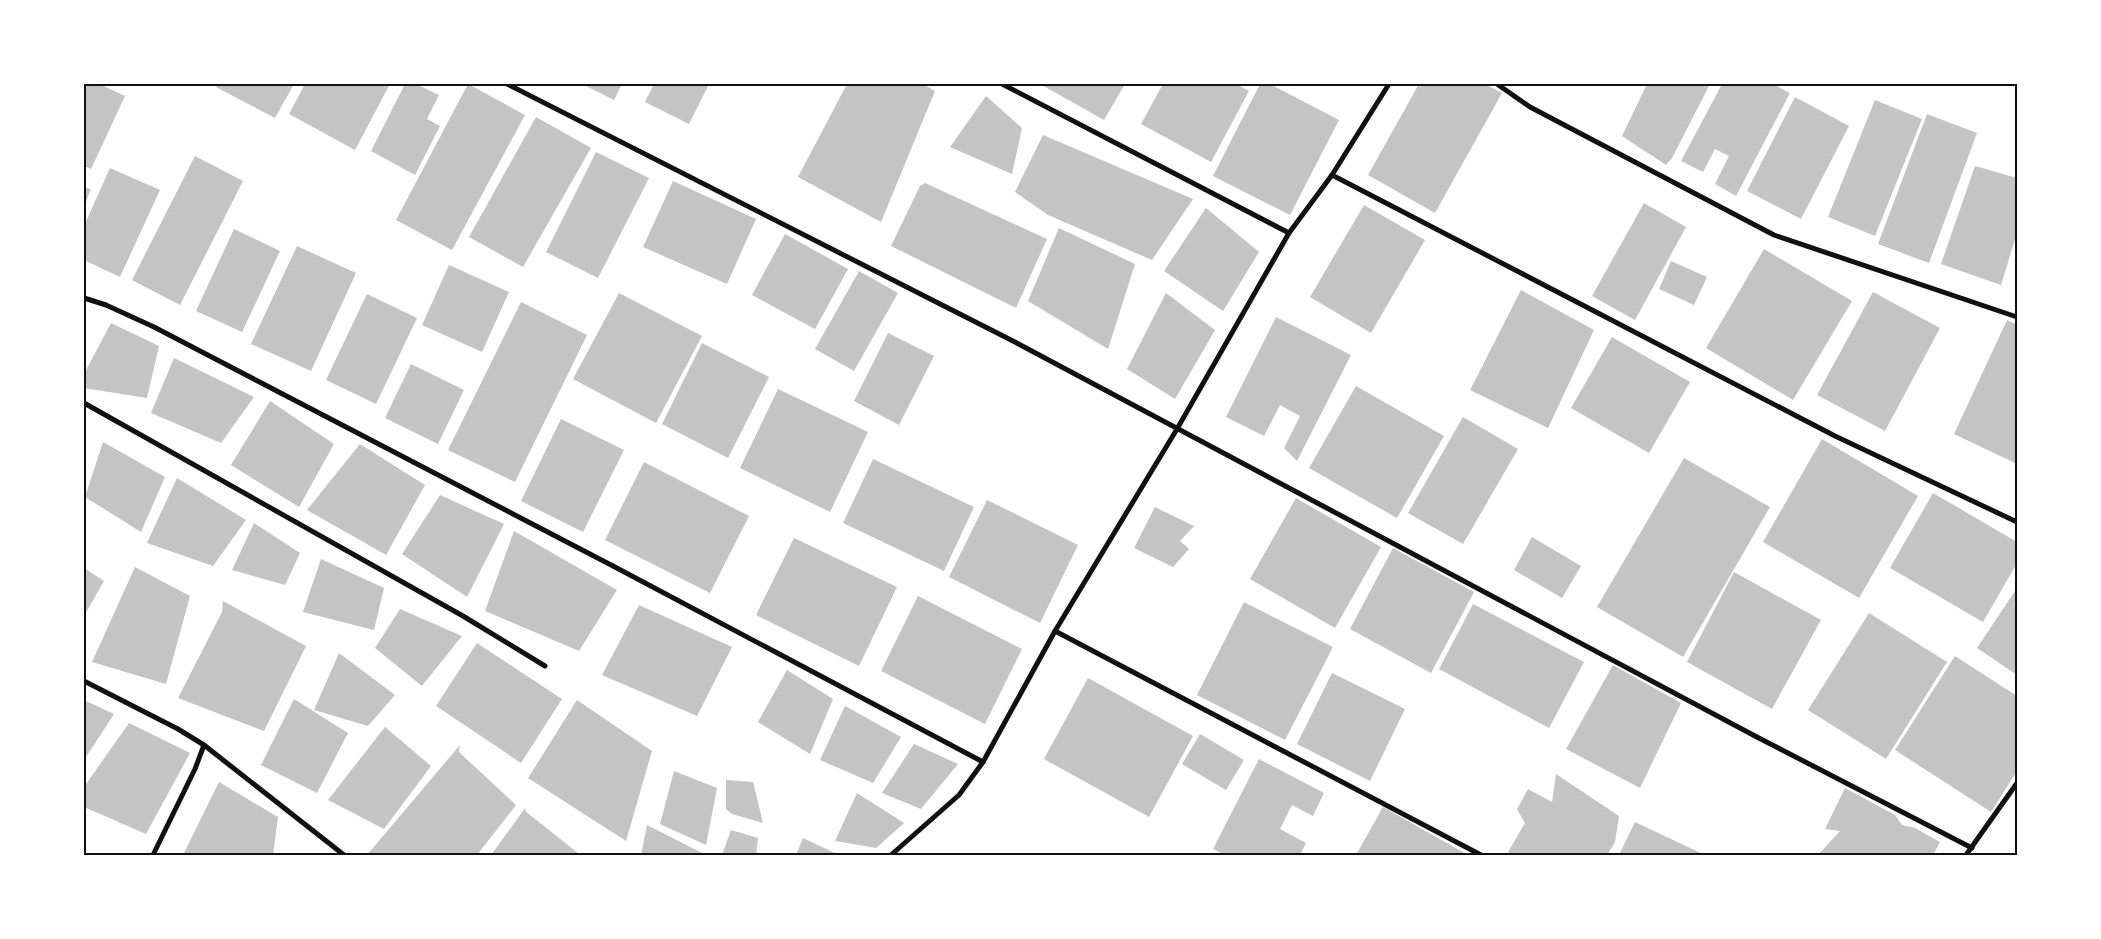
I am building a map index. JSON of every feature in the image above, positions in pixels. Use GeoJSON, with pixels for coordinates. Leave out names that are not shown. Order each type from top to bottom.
{"type":"FeatureCollection","features":[{"type":"Feature","properties":{"kind":"street"},"geometry":{"type":"LineString","coordinates":[[507,84],[1004,337],[1747,731],[1972,848]]}},
{"type":"Feature","properties":{"kind":"street"},"geometry":{"type":"LineString","coordinates":[[1002,84],[1289,233]]}},
{"type":"Feature","properties":{"kind":"street"},"geometry":{"type":"LineString","coordinates":[[891,855],[958,795],[983,762],[1055,631],[1177,429],[1289,233],[1332,175],[1389,84]]}},
{"type":"Feature","properties":{"kind":"street"},"geometry":{"type":"LineString","coordinates":[[1497,84],[1530,107],[1774,235],[2017,317]]}},
{"type":"Feature","properties":{"kind":"street"},"geometry":{"type":"LineString","coordinates":[[1332,175],[1834,436],[2017,522]]}},
{"type":"Feature","properties":{"kind":"street"},"geometry":{"type":"LineString","coordinates":[[84,298],[106,305],[154,327],[613,566],[983,762]]}},
{"type":"Feature","properties":{"kind":"street"},"geometry":{"type":"LineString","coordinates":[[84,403],[463,616],[545,666]]}},
{"type":"Feature","properties":{"kind":"street"},"geometry":{"type":"LineString","coordinates":[[1055,631],[1481,855]]}},
{"type":"Feature","properties":{"kind":"street"},"geometry":{"type":"LineString","coordinates":[[84,680],[204,744],[344,855]]}},
{"type":"Feature","properties":{"kind":"street"},"geometry":{"type":"LineString","coordinates":[[153,855],[195,769],[204,744]]}},
{"type":"Feature","properties":{"kind":"street"},"geometry":{"type":"LineString","coordinates":[[1966,855],[2017,783]]}},
{"type":"Feature","properties":{"kind":"building"},"geometry":{"type":"Polygon","coordinates":[[[84,84],[99,84],[125,96],[91,169],[84,166],[84,84]]]}},
{"type":"Feature","properties":{"kind":"building"},"geometry":{"type":"Polygon","coordinates":[[[218,84],[294,84],[275,118],[216,87],[218,84]]]}},
{"type":"Feature","properties":{"kind":"building"},"geometry":{"type":"Polygon","coordinates":[[[305,84],[390,84],[355,150],[289,114],[305,84]]]}},
{"type":"Feature","properties":{"kind":"building"},"geometry":{"type":"Polygon","coordinates":[[[405,84],[421,84],[420,86],[439,95],[427,119],[440,126],[415,175],[371,151],[405,84]]]}},
{"type":"Feature","properties":{"kind":"building"},"geometry":{"type":"Polygon","coordinates":[[[468,84],[525,115],[452,250],[396,220],[468,84]]]}},
{"type":"Feature","properties":{"kind":"building"},"geometry":{"type":"Polygon","coordinates":[[[582,84],[622,84],[614,100],[582,84]]]}},
{"type":"Feature","properties":{"kind":"building"},"geometry":{"type":"Polygon","coordinates":[[[654,84],[709,84],[689,124],[645,102],[654,84]]]}},
{"type":"Feature","properties":{"kind":"building"},"geometry":{"type":"Polygon","coordinates":[[[847,84],[923,84],[935,91],[881,222],[798,177],[847,84]]]}},
{"type":"Feature","properties":{"kind":"building"},"geometry":{"type":"Polygon","coordinates":[[[1040,84],[1125,84],[1104,120],[1040,84]]]}},
{"type":"Feature","properties":{"kind":"building"},"geometry":{"type":"Polygon","coordinates":[[[1163,84],[1236,84],[1249,91],[1211,162],[1141,124],[1163,84]]]}},
{"type":"Feature","properties":{"kind":"building"},"geometry":{"type":"Polygon","coordinates":[[[1260,84],[1270,84],[1339,120],[1290,215],[1213,176],[1260,84]]]}},
{"type":"Feature","properties":{"kind":"building"},"geometry":{"type":"Polygon","coordinates":[[[1419,84],[1485,84],[1502,93],[1435,213],[1368,175],[1419,84]]]}},
{"type":"Feature","properties":{"kind":"building"},"geometry":{"type":"Polygon","coordinates":[[[1647,84],[1710,84],[1672,158],[1666,165],[1622,136],[1647,84]]]}},
{"type":"Feature","properties":{"kind":"building"},"geometry":{"type":"Polygon","coordinates":[[[1722,84],[1773,84],[1790,93],[1736,196],[1715,184],[1729,156],[1715,149],[1703,172],[1681,161],[1722,84]]]}},
{"type":"Feature","properties":{"kind":"building"},"geometry":{"type":"Polygon","coordinates":[[[986,96],[1022,128],[1012,174],[950,147],[986,96]]]}},
{"type":"Feature","properties":{"kind":"building"},"geometry":{"type":"Polygon","coordinates":[[[1795,97],[1849,126],[1801,219],[1747,191],[1795,97]]]}},
{"type":"Feature","properties":{"kind":"building"},"geometry":{"type":"Polygon","coordinates":[[[1875,100],[1922,119],[1875,236],[1828,217],[1875,100]]]}},
{"type":"Feature","properties":{"kind":"building"},"geometry":{"type":"Polygon","coordinates":[[[1927,114],[1977,133],[1929,263],[1878,244],[1927,114]]]}},
{"type":"Feature","properties":{"kind":"building"},"geometry":{"type":"Polygon","coordinates":[[[536,117],[591,148],[523,267],[469,237],[536,117]]]}},
{"type":"Feature","properties":{"kind":"building"},"geometry":{"type":"Polygon","coordinates":[[[1043,135],[1193,199],[1152,260],[1048,215],[1015,192],[1043,135]]]}},
{"type":"Feature","properties":{"kind":"building"},"geometry":{"type":"Polygon","coordinates":[[[596,152],[649,178],[598,278],[546,252],[596,152]]]}},
{"type":"Feature","properties":{"kind":"building"},"geometry":{"type":"Polygon","coordinates":[[[195,156],[243,181],[180,305],[132,280],[195,156]]]}},
{"type":"Feature","properties":{"kind":"building"},"geometry":{"type":"Polygon","coordinates":[[[1975,166],[2017,178],[2017,233],[2001,285],[1941,264],[1975,166]]]}},
{"type":"Feature","properties":{"kind":"building"},"geometry":{"type":"Polygon","coordinates":[[[110,168],[160,190],[120,277],[84,260],[84,226],[110,168]]]}},
{"type":"Feature","properties":{"kind":"building"},"geometry":{"type":"Polygon","coordinates":[[[673,181],[756,219],[727,284],[643,247],[673,181]]]}},
{"type":"Feature","properties":{"kind":"building"},"geometry":{"type":"Polygon","coordinates":[[[925,183],[1047,239],[1016,308],[891,246],[920,186],[925,183]]]}},
{"type":"Feature","properties":{"kind":"building"},"geometry":{"type":"Polygon","coordinates":[[[84,187],[91,189],[84,207],[84,187]]]}},
{"type":"Feature","properties":{"kind":"building"},"geometry":{"type":"Polygon","coordinates":[[[1644,203],[1686,227],[1635,320],[1592,296],[1644,203]]]}},
{"type":"Feature","properties":{"kind":"building"},"geometry":{"type":"Polygon","coordinates":[[[1364,205],[1425,240],[1371,333],[1310,297],[1364,205]]]}},
{"type":"Feature","properties":{"kind":"building"},"geometry":{"type":"Polygon","coordinates":[[[1206,208],[1259,252],[1223,311],[1164,271],[1206,208]]]}},
{"type":"Feature","properties":{"kind":"building"},"geometry":{"type":"Polygon","coordinates":[[[1059,228],[1135,264],[1108,349],[1028,301],[1059,228]]]}},
{"type":"Feature","properties":{"kind":"building"},"geometry":{"type":"Polygon","coordinates":[[[234,229],[280,251],[242,332],[196,311],[234,229]]]}},
{"type":"Feature","properties":{"kind":"building"},"geometry":{"type":"Polygon","coordinates":[[[785,234],[848,269],[815,329],[752,295],[785,234]]]}},
{"type":"Feature","properties":{"kind":"building"},"geometry":{"type":"Polygon","coordinates":[[[297,246],[356,273],[311,371],[251,344],[297,246]]]}},
{"type":"Feature","properties":{"kind":"building"},"geometry":{"type":"Polygon","coordinates":[[[1764,249],[1852,301],[1793,400],[1706,348],[1764,249]]]}},
{"type":"Feature","properties":{"kind":"building"},"geometry":{"type":"Polygon","coordinates":[[[1671,261],[1707,277],[1694,305],[1659,289],[1671,261]]]}},
{"type":"Feature","properties":{"kind":"building"},"geometry":{"type":"Polygon","coordinates":[[[449,265],[509,292],[482,352],[422,325],[449,265]]]}},
{"type":"Feature","properties":{"kind":"building"},"geometry":{"type":"Polygon","coordinates":[[[859,271],[898,293],[854,371],[815,349],[859,271]]]}},
{"type":"Feature","properties":{"kind":"building"},"geometry":{"type":"Polygon","coordinates":[[[1521,290],[1594,330],[1548,428],[1470,390],[1521,290]]]}},
{"type":"Feature","properties":{"kind":"building"},"geometry":{"type":"Polygon","coordinates":[[[1873,292],[1940,328],[1885,431],[1817,395],[1873,292]]]}},
{"type":"Feature","properties":{"kind":"building"},"geometry":{"type":"Polygon","coordinates":[[[619,293],[702,336],[656,423],[573,379],[619,293]]]}},
{"type":"Feature","properties":{"kind":"building"},"geometry":{"type":"Polygon","coordinates":[[[1166,293],[1215,330],[1175,399],[1127,369],[1166,293]]]}},
{"type":"Feature","properties":{"kind":"building"},"geometry":{"type":"Polygon","coordinates":[[[367,294],[417,318],[376,404],[326,380],[367,294]]]}},
{"type":"Feature","properties":{"kind":"building"},"geometry":{"type":"Polygon","coordinates":[[[521,302],[587,335],[515,482],[448,450],[521,302]]]}},
{"type":"Feature","properties":{"kind":"building"},"geometry":{"type":"Polygon","coordinates":[[[1276,317],[1351,355],[1297,461],[1284,448],[1300,416],[1280,405],[1264,436],[1226,417],[1276,317]]]}},
{"type":"Feature","properties":{"kind":"building"},"geometry":{"type":"Polygon","coordinates":[[[2007,320],[2017,325],[2017,464],[1954,434],[2007,320]]]}},
{"type":"Feature","properties":{"kind":"building"},"geometry":{"type":"Polygon","coordinates":[[[111,323],[159,346],[147,398],[84,388],[84,374],[111,323]]]}},
{"type":"Feature","properties":{"kind":"building"},"geometry":{"type":"Polygon","coordinates":[[[888,333],[934,356],[899,425],[854,401],[888,333]]]}},
{"type":"Feature","properties":{"kind":"building"},"geometry":{"type":"Polygon","coordinates":[[[1612,337],[1690,382],[1649,453],[1571,408],[1612,337]]]}},
{"type":"Feature","properties":{"kind":"building"},"geometry":{"type":"Polygon","coordinates":[[[702,343],[769,377],[728,458],[662,424],[702,343]]]}},
{"type":"Feature","properties":{"kind":"building"},"geometry":{"type":"Polygon","coordinates":[[[174,358],[254,397],[221,443],[151,413],[174,358]]]}},
{"type":"Feature","properties":{"kind":"building"},"geometry":{"type":"Polygon","coordinates":[[[411,364],[464,390],[438,444],[385,418],[411,364]]]}},
{"type":"Feature","properties":{"kind":"building"},"geometry":{"type":"Polygon","coordinates":[[[1356,386],[1444,436],[1397,518],[1309,468],[1356,386]]]}},
{"type":"Feature","properties":{"kind":"building"},"geometry":{"type":"Polygon","coordinates":[[[778,389],[868,432],[830,512],[740,468],[778,389]]]}},
{"type":"Feature","properties":{"kind":"building"},"geometry":{"type":"Polygon","coordinates":[[[270,401],[334,444],[299,507],[231,465],[270,401]]]}},
{"type":"Feature","properties":{"kind":"building"},"geometry":{"type":"Polygon","coordinates":[[[1463,417],[1518,449],[1463,544],[1408,513],[1463,417]]]}},
{"type":"Feature","properties":{"kind":"building"},"geometry":{"type":"Polygon","coordinates":[[[561,419],[624,450],[583,532],[521,501],[561,419]]]}},
{"type":"Feature","properties":{"kind":"building"},"geometry":{"type":"Polygon","coordinates":[[[1822,439],[1918,496],[1859,598],[1763,542],[1822,439]]]}},
{"type":"Feature","properties":{"kind":"building"},"geometry":{"type":"Polygon","coordinates":[[[103,442],[165,477],[141,532],[85,497],[103,442]]]}},
{"type":"Feature","properties":{"kind":"building"},"geometry":{"type":"Polygon","coordinates":[[[360,444],[425,485],[386,555],[307,510],[360,444]]]}},
{"type":"Feature","properties":{"kind":"building"},"geometry":{"type":"Polygon","coordinates":[[[1684,458],[1770,507],[1683,657],[1597,607],[1684,458]]]}},
{"type":"Feature","properties":{"kind":"building"},"geometry":{"type":"Polygon","coordinates":[[[873,459],[974,507],[944,571],[843,523],[873,459]]]}},
{"type":"Feature","properties":{"kind":"building"},"geometry":{"type":"Polygon","coordinates":[[[644,462],[749,516],[710,593],[605,540],[644,462]]]}},
{"type":"Feature","properties":{"kind":"building"},"geometry":{"type":"Polygon","coordinates":[[[177,478],[246,520],[213,566],[147,543],[177,478]]]}},
{"type":"Feature","properties":{"kind":"building"},"geometry":{"type":"Polygon","coordinates":[[[1933,493],[2017,542],[2017,563],[1983,622],[1890,568],[1933,493]]]}},
{"type":"Feature","properties":{"kind":"building"},"geometry":{"type":"Polygon","coordinates":[[[440,495],[504,524],[467,597],[402,554],[440,495]]]}},
{"type":"Feature","properties":{"kind":"building"},"geometry":{"type":"Polygon","coordinates":[[[1296,498],[1381,547],[1335,628],[1250,579],[1296,498]]]}},
{"type":"Feature","properties":{"kind":"building"},"geometry":{"type":"Polygon","coordinates":[[[987,500],[1078,545],[1040,623],[949,577],[987,500]]]}},
{"type":"Feature","properties":{"kind":"building"},"geometry":{"type":"Polygon","coordinates":[[[1155,507],[1194,526],[1180,541],[1189,549],[1173,567],[1134,548],[1155,507]]]}},
{"type":"Feature","properties":{"kind":"building"},"geometry":{"type":"Polygon","coordinates":[[[254,523],[300,553],[285,585],[232,570],[254,523]]]}},
{"type":"Feature","properties":{"kind":"building"},"geometry":{"type":"Polygon","coordinates":[[[514,531],[617,590],[579,651],[485,611],[514,531]]]}},
{"type":"Feature","properties":{"kind":"building"},"geometry":{"type":"Polygon","coordinates":[[[1532,537],[1581,566],[1562,598],[1514,570],[1532,537]]]}},
{"type":"Feature","properties":{"kind":"building"},"geometry":{"type":"Polygon","coordinates":[[[794,538],[897,587],[859,666],[756,615],[794,538]]]}},
{"type":"Feature","properties":{"kind":"building"},"geometry":{"type":"Polygon","coordinates":[[[1393,548],[1474,592],[1431,673],[1350,629],[1393,548]]]}},
{"type":"Feature","properties":{"kind":"building"},"geometry":{"type":"Polygon","coordinates":[[[321,559],[384,588],[374,630],[303,612],[321,559]]]}},
{"type":"Feature","properties":{"kind":"building"},"geometry":{"type":"Polygon","coordinates":[[[135,567],[190,596],[166,684],[92,662],[135,567]]]}},
{"type":"Feature","properties":{"kind":"building"},"geometry":{"type":"Polygon","coordinates":[[[84,568],[104,581],[84,616],[84,568]]]}},
{"type":"Feature","properties":{"kind":"building"},"geometry":{"type":"Polygon","coordinates":[[[1734,572],[1821,620],[1772,709],[1687,662],[1734,572]]]}},
{"type":"Feature","properties":{"kind":"building"},"geometry":{"type":"Polygon","coordinates":[[[2017,588],[2017,675],[1977,648],[2017,588]]]}},
{"type":"Feature","properties":{"kind":"building"},"geometry":{"type":"Polygon","coordinates":[[[918,596],[1022,649],[985,724],[881,671],[918,596]]]}},
{"type":"Feature","properties":{"kind":"building"},"geometry":{"type":"Polygon","coordinates":[[[223,601],[306,646],[264,731],[178,698],[222,612],[223,601]]]}},
{"type":"Feature","properties":{"kind":"building"},"geometry":{"type":"Polygon","coordinates":[[[1244,602],[1333,647],[1285,740],[1197,695],[1244,602]]]}},
{"type":"Feature","properties":{"kind":"building"},"geometry":{"type":"Polygon","coordinates":[[[1473,604],[1584,662],[1549,728],[1439,669],[1473,604]]]}},
{"type":"Feature","properties":{"kind":"building"},"geometry":{"type":"Polygon","coordinates":[[[639,605],[732,647],[697,716],[602,675],[639,605]]]}},
{"type":"Feature","properties":{"kind":"building"},"geometry":{"type":"Polygon","coordinates":[[[400,609],[462,636],[422,686],[375,648],[400,609]]]}},
{"type":"Feature","properties":{"kind":"building"},"geometry":{"type":"Polygon","coordinates":[[[1869,613],[1947,662],[1886,759],[1808,710],[1869,613]]]}},
{"type":"Feature","properties":{"kind":"building"},"geometry":{"type":"Polygon","coordinates":[[[477,643],[562,699],[521,763],[436,706],[477,643]]]}},
{"type":"Feature","properties":{"kind":"building"},"geometry":{"type":"Polygon","coordinates":[[[339,653],[395,695],[368,726],[314,710],[339,653]]]}},
{"type":"Feature","properties":{"kind":"building"},"geometry":{"type":"Polygon","coordinates":[[[1955,656],[2017,696],[2017,771],[1991,812],[1895,750],[1955,656]]]}},
{"type":"Feature","properties":{"kind":"building"},"geometry":{"type":"Polygon","coordinates":[[[1613,665],[1681,703],[1640,788],[1566,749],[1613,665]]]}},
{"type":"Feature","properties":{"kind":"building"},"geometry":{"type":"Polygon","coordinates":[[[787,670],[833,699],[810,754],[758,722],[787,670]]]}},
{"type":"Feature","properties":{"kind":"building"},"geometry":{"type":"Polygon","coordinates":[[[1332,673],[1405,709],[1370,781],[1297,744],[1332,673]]]}},
{"type":"Feature","properties":{"kind":"building"},"geometry":{"type":"Polygon","coordinates":[[[1088,678],[1193,736],[1149,817],[1044,759],[1088,678]]]}},
{"type":"Feature","properties":{"kind":"building"},"geometry":{"type":"Polygon","coordinates":[[[294,699],[348,733],[317,793],[261,765],[294,699]]]}},
{"type":"Feature","properties":{"kind":"building"},"geometry":{"type":"Polygon","coordinates":[[[84,700],[114,714],[84,760],[84,700]]]}},
{"type":"Feature","properties":{"kind":"building"},"geometry":{"type":"Polygon","coordinates":[[[577,700],[652,751],[626,841],[528,778],[577,700]]]}},
{"type":"Feature","properties":{"kind":"building"},"geometry":{"type":"Polygon","coordinates":[[[845,706],[901,737],[873,783],[820,760],[845,706]]]}},
{"type":"Feature","properties":{"kind":"building"},"geometry":{"type":"Polygon","coordinates":[[[129,723],[190,753],[146,834],[84,807],[84,787],[129,723]]]}},
{"type":"Feature","properties":{"kind":"building"},"geometry":{"type":"Polygon","coordinates":[[[385,727],[431,766],[384,829],[328,800],[385,727]]]}},
{"type":"Feature","properties":{"kind":"building"},"geometry":{"type":"Polygon","coordinates":[[[1200,734],[1244,760],[1226,790],[1182,764],[1200,734]]]}},
{"type":"Feature","properties":{"kind":"building"},"geometry":{"type":"Polygon","coordinates":[[[914,744],[958,764],[921,809],[882,793],[914,744]]]}},
{"type":"Feature","properties":{"kind":"building"},"geometry":{"type":"Polygon","coordinates":[[[460,745],[459,752],[516,805],[477,855],[367,855],[460,745]]]}},
{"type":"Feature","properties":{"kind":"building"},"geometry":{"type":"Polygon","coordinates":[[[1259,759],[1324,793],[1313,816],[1292,805],[1280,829],[1306,843],[1300,855],[1225,855],[1213,849],[1259,759]]]}},
{"type":"Feature","properties":{"kind":"building"},"geometry":{"type":"Polygon","coordinates":[[[674,771],[717,788],[706,845],[660,824],[674,771]]]}},
{"type":"Feature","properties":{"kind":"building"},"geometry":{"type":"Polygon","coordinates":[[[1556,774],[1619,816],[1615,842],[1607,855],[1514,855],[1508,852],[1525,823],[1517,809],[1528,789],[1552,802],[1556,774]]]}},
{"type":"Feature","properties":{"kind":"building"},"geometry":{"type":"Polygon","coordinates":[[[726,780],[753,782],[763,823],[732,814],[726,809],[726,780]]]}},
{"type":"Feature","properties":{"kind":"building"},"geometry":{"type":"Polygon","coordinates":[[[219,782],[278,817],[273,855],[183,855],[219,782]]]}},
{"type":"Feature","properties":{"kind":"building"},"geometry":{"type":"Polygon","coordinates":[[[1845,788],[1895,815],[1902,825],[1915,828],[1940,842],[1933,855],[1818,855],[1840,831],[1825,829],[1845,788]]]}},
{"type":"Feature","properties":{"kind":"building"},"geometry":{"type":"Polygon","coordinates":[[[857,793],[904,823],[876,848],[835,841],[857,793]]]}},
{"type":"Feature","properties":{"kind":"building"},"geometry":{"type":"Polygon","coordinates":[[[526,807],[525,811],[578,853],[576,855],[491,855],[526,807]]]}},
{"type":"Feature","properties":{"kind":"building"},"geometry":{"type":"Polygon","coordinates":[[[1383,807],[1468,855],[1356,855],[1383,807]]]}},
{"type":"Feature","properties":{"kind":"building"},"geometry":{"type":"Polygon","coordinates":[[[1635,822],[1705,855],[1619,855],[1635,822]]]}},
{"type":"Feature","properties":{"kind":"building"},"geometry":{"type":"Polygon","coordinates":[[[647,825],[706,855],[641,855],[647,825]]]}},
{"type":"Feature","properties":{"kind":"building"},"geometry":{"type":"Polygon","coordinates":[[[731,830],[758,838],[756,855],[722,855],[731,830]]]}},
{"type":"Feature","properties":{"kind":"building"},"geometry":{"type":"Polygon","coordinates":[[[803,838],[839,855],[796,855],[803,838]]]}}]}
